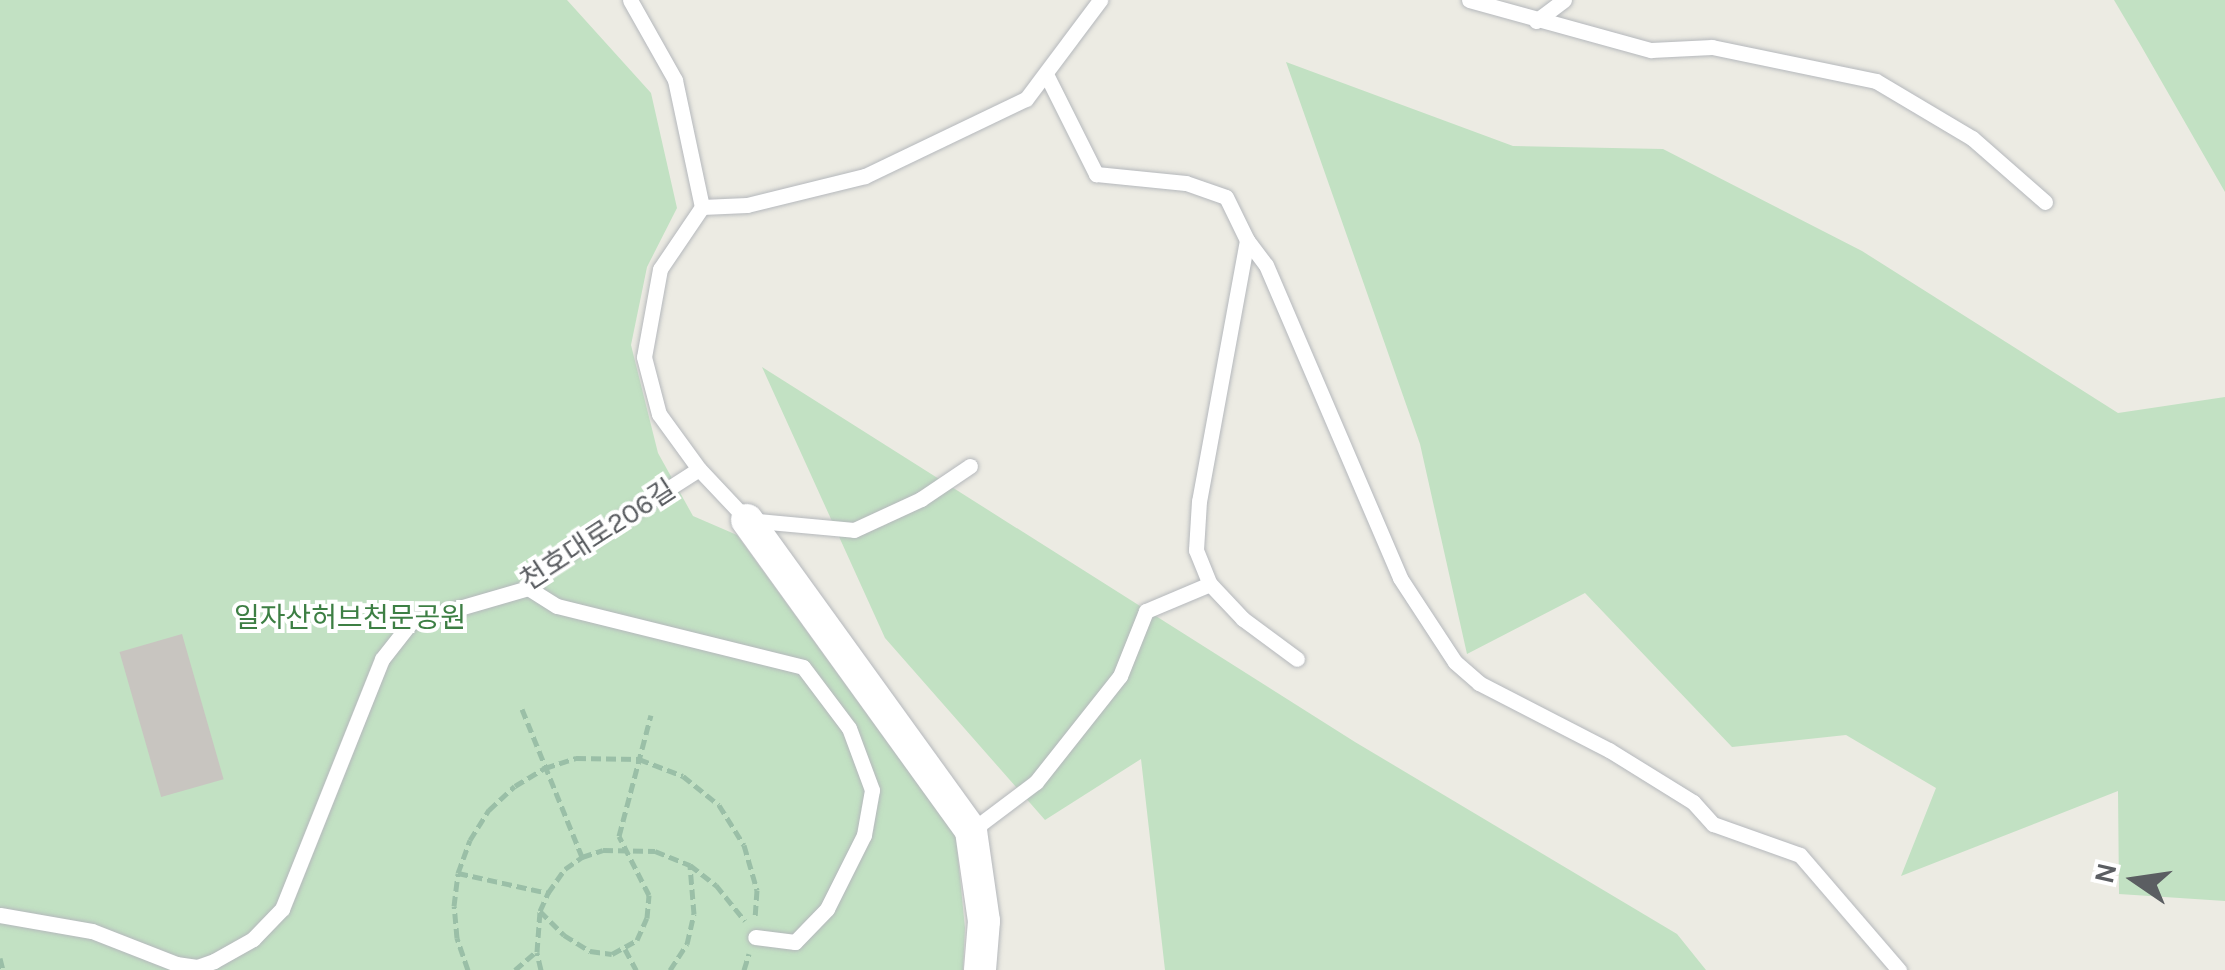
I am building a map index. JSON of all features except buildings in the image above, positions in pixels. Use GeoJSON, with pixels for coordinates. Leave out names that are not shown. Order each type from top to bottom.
{"type":"FeatureCollection","features":[{"type":"Feature","properties":{"kind":"street","name":"천호대로206길"},"geometry":{"type":"LineString","coordinates":[[747,520],[971,831],[984,921],[980,970]]}},
{"type":"Feature","properties":{"kind":"lane"},"geometry":{"type":"LineString","coordinates":[[630,0],[675,80],[702,207],[660,269],[644,357],[659,414],[699,469]]}},
{"type":"Feature","properties":{"kind":"lane"},"geometry":{"type":"LineString","coordinates":[[702,207],[747,205],[865,176],[1026,99],[1100,0]]}},
{"type":"Feature","properties":{"kind":"lane"},"geometry":{"type":"LineString","coordinates":[[1470,0],[1651,50],[1712,47],[1876,82],[1972,138],[2046,202]]}},
{"type":"Feature","properties":{"kind":"lane"},"geometry":{"type":"LineString","coordinates":[[1536,21],[1564,0]]}},
{"type":"Feature","properties":{"kind":"lane"},"geometry":{"type":"LineString","coordinates":[[1046,76],[1096,174],[1186,183],[1226,197],[1247,240],[1266,265],[1400,578],[1455,662],[1479,683],[1609,750],[1692,802],[1713,824],[1800,855],[1900,970]]}},
{"type":"Feature","properties":{"kind":"lane"},"geometry":{"type":"LineString","coordinates":[[1247,240],[1199,502],[1196,550],[1210,584],[1243,619],[1297,660]]}},
{"type":"Feature","properties":{"kind":"lane"},"geometry":{"type":"LineString","coordinates":[[747,520],[854,530],[921,500],[970,466]]}},
{"type":"Feature","properties":{"kind":"lane","name":"천호대로206길"},"geometry":{"type":"LineString","coordinates":[[0,915],[92,932],[176,964],[197,966],[253,938],[282,909],[382,659],[412,622],[528,588],[554,562],[699,469],[747,520]]}},
{"type":"Feature","properties":{"kind":"lane"},"geometry":{"type":"LineString","coordinates":[[971,831],[1036,782],[1120,676],[1146,611],[1210,584]]}},
{"type":"Feature","properties":{"kind":"lane"},"geometry":{"type":"LineString","coordinates":[[528,588],[556,606],[803,667],[849,728],[872,790],[864,835],[827,909],[795,942],[754,936]]}},
{"type":"Feature","properties":{"kind":"path"},"geometry":{"type":"LineString","coordinates":[[522,709],[582,856]]}},
{"type":"Feature","properties":{"kind":"path"},"geometry":{"type":"LineString","coordinates":[[540,911],[590,951],[612,954],[625,949],[642,929],[649,895],[618,836],[651,715]]}},
{"type":"Feature","properties":{"kind":"path"},"geometry":{"type":"LineString","coordinates":[[468,970],[457,938],[458,873],[470,840],[489,810],[514,786],[545,768],[592,756],[639,759],[682,776],[719,805],[744,844],[756,890],[754,936],[744,970]]}},
{"type":"Feature","properties":{"kind":"path"},"geometry":{"type":"LineString","coordinates":[[541,970],[537,952],[540,911],[548,892],[565,869],[582,856],[621,848],[655,851],[690,864],[728,898],[754,936]]}},
{"type":"Feature","properties":{"kind":"path"},"geometry":{"type":"LineString","coordinates":[[670,970],[687,944],[694,914],[690,864]]}},
{"type":"Feature","properties":{"kind":"path"},"geometry":{"type":"LineString","coordinates":[[458,873],[548,892]]}},
{"type":"Feature","properties":{"kind":"path"},"geometry":{"type":"LineString","coordinates":[[625,949],[636,970]]}},
{"type":"Feature","properties":{"kind":"path"},"geometry":{"type":"LineString","coordinates":[[516,970],[537,952]]}},
{"type":"Feature","properties":{"kind":"path"},"geometry":{"type":"LineString","coordinates":[[0,958],[4,970]]}},
{"type":"Feature","properties":{"kind":"green space","name":"일자산허브천문공원"},"geometry":{"type":"Polygon","coordinates":[[[0,0],[567,0],[651,93],[677,208],[647,267],[631,345],[658,453],[693,516],[737,535],[956,837],[965,928],[963,970],[0,970],[0,0]]]}},
{"type":"Feature","properties":{"kind":"green space"},"geometry":{"type":"Polygon","coordinates":[[[2114,0],[2225,0],[2225,192],[2140,44],[2114,0]]]}},
{"type":"Feature","properties":{"kind":"green space"},"geometry":{"type":"Polygon","coordinates":[[[1286,62],[1513,146],[1663,149],[1862,251],[2118,413],[2225,397],[2225,901],[2119,894],[2118,791],[1901,876],[1936,788],[1846,735],[1732,747],[1585,593],[1467,654],[1420,444],[1286,62]]]}},
{"type":"Feature","properties":{"kind":"green space"},"geometry":{"type":"Polygon","coordinates":[[[762,367],[1355,742],[1677,934],[1706,970],[1165,970],[1141,759],[1045,820],[885,638],[762,367]]]}}]}
